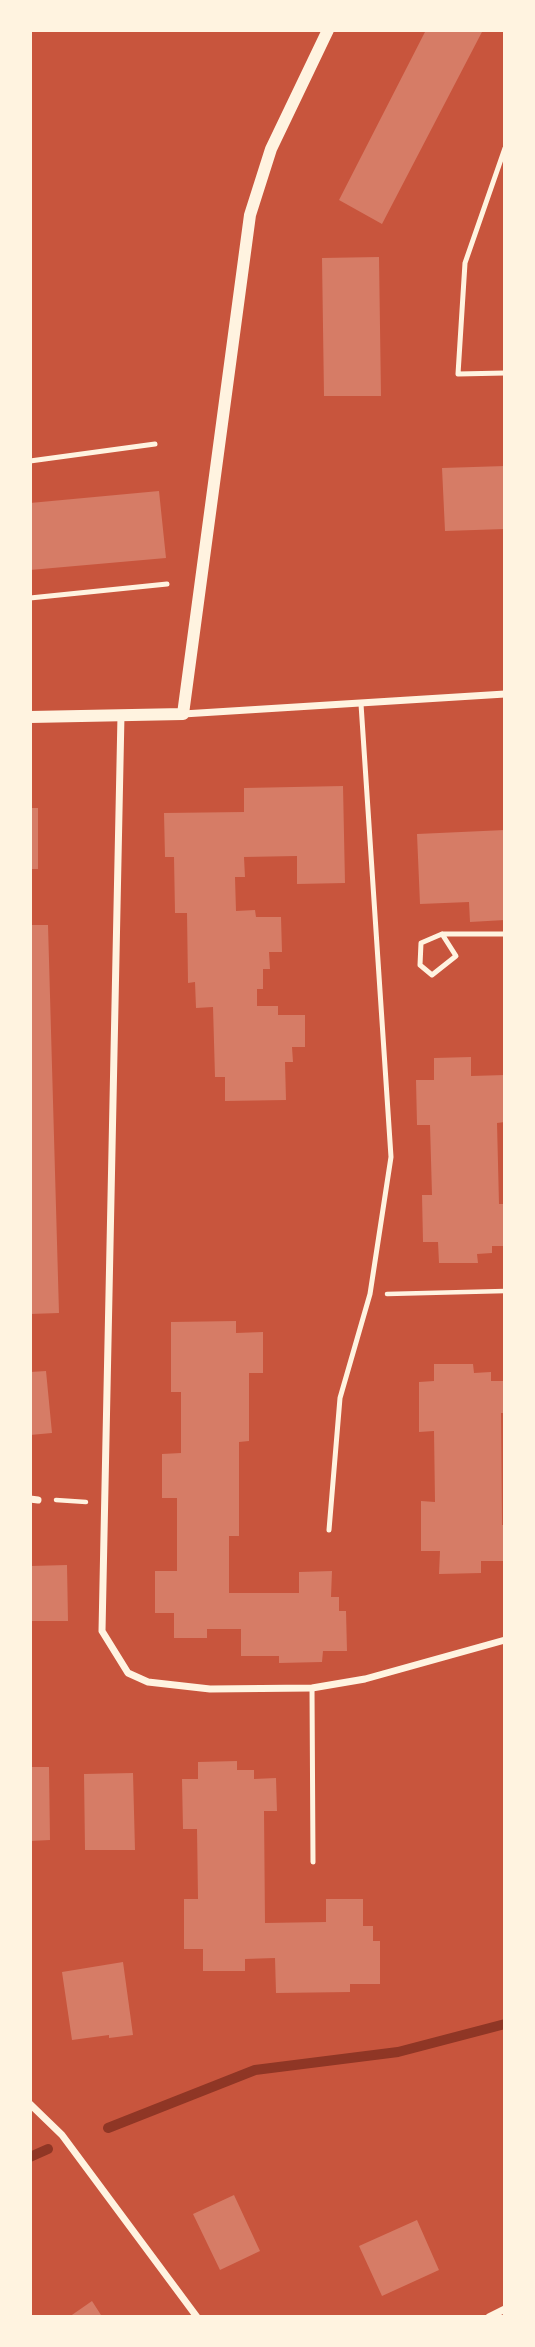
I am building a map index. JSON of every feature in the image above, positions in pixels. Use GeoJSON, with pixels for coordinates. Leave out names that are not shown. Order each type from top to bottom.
{"type":"FeatureCollection","features":[{"type":"Feature","properties":{"kind":"street"},"geometry":{"type":"LineString","coordinates":[[183,714],[250,215],[271,149],[328,30]]}},
{"type":"Feature","properties":{"kind":"street"},"geometry":{"type":"LineString","coordinates":[[30,717],[183,714],[505,694]]}},
{"type":"Feature","properties":{"kind":"street"},"geometry":{"type":"LineString","coordinates":[[121,715],[102,1631],[128,1673],[148,1682],[210,1689],[312,1688],[365,1679],[505,1640]]}},
{"type":"Feature","properties":{"kind":"street"},"geometry":{"type":"LineString","coordinates":[[30,2105],[62,2135],[197,2317]]}},
{"type":"Feature","properties":{"kind":"street"},"geometry":{"type":"LineString","coordinates":[[489,2317],[505,2309]]}},
{"type":"Feature","properties":{"kind":"lane"},"geometry":{"type":"LineString","coordinates":[[505,148],[465,263],[458,374],[505,373]]}},
{"type":"Feature","properties":{"kind":"lane"},"geometry":{"type":"LineString","coordinates":[[30,461],[155,444]]}},
{"type":"Feature","properties":{"kind":"lane"},"geometry":{"type":"LineString","coordinates":[[30,598],[167,584]]}},
{"type":"Feature","properties":{"kind":"lane"},"geometry":{"type":"LineString","coordinates":[[329,1530],[340,1398],[370,1294],[390,1157],[361,704]]}},
{"type":"Feature","properties":{"kind":"lane"},"geometry":{"type":"LineString","coordinates":[[442,934],[456,956],[432,975],[420,965],[421,943],[442,934],[505,934]]}},
{"type":"Feature","properties":{"kind":"lane"},"geometry":{"type":"LineString","coordinates":[[312,1688],[313,1862]]}},
{"type":"Feature","properties":{"kind":"path"},"geometry":{"type":"LineString","coordinates":[[370,1294],[505,1291]]}},
{"type":"Feature","properties":{"kind":"path"},"geometry":{"type":"LineString","coordinates":[[34,1499],[106,1503]]}},
{"type":"Feature","properties":{"kind":"building"},"geometry":{"type":"Polygon","coordinates":[[[426,30],[483,30],[382,224],[339,200],[426,30]]]}},
{"type":"Feature","properties":{"kind":"building"},"geometry":{"type":"Polygon","coordinates":[[[379,257],[381,396],[324,396],[322,258],[379,257]]]}},
{"type":"Feature","properties":{"kind":"building"},"geometry":{"type":"Polygon","coordinates":[[[505,466],[505,529],[445,531],[442,468],[505,466]]]}},
{"type":"Feature","properties":{"kind":"building"},"geometry":{"type":"Polygon","coordinates":[[[159,491],[166,558],[30,570],[30,503],[159,491]]]}},
{"type":"Feature","properties":{"kind":"building"},"geometry":{"type":"Polygon","coordinates":[[[343,786],[345,883],[297,884],[297,856],[244,857],[245,877],[235,877],[236,911],[255,910],[256,917],[281,917],[282,952],[269,952],[270,969],[263,969],[263,989],[257,989],[257,1006],[278,1006],[278,1015],[305,1015],[305,1047],[292,1047],[293,1062],[285,1062],[286,1100],[225,1101],[225,1077],[215,1077],[213,1007],[196,1008],[195,982],[188,983],[187,913],[175,913],[174,857],[165,857],[164,813],[244,812],[244,788],[343,786]]]}},
{"type":"Feature","properties":{"kind":"building"},"geometry":{"type":"Polygon","coordinates":[[[30,808],[38,808],[38,869],[30,869],[30,808]]]}},
{"type":"Feature","properties":{"kind":"building"},"geometry":{"type":"Polygon","coordinates":[[[505,830],[505,920],[470,922],[469,902],[420,904],[417,834],[505,830]]]}},
{"type":"Feature","properties":{"kind":"building"},"geometry":{"type":"Polygon","coordinates":[[[30,925],[48,925],[59,1313],[30,1314],[30,925]]]}},
{"type":"Feature","properties":{"kind":"building"},"geometry":{"type":"Polygon","coordinates":[[[471,1057],[471,1076],[505,1075],[505,1122],[497,1123],[499,1204],[505,1204],[505,1246],[492,1246],[492,1253],[477,1254],[478,1263],[439,1263],[438,1242],[423,1242],[422,1195],[432,1195],[430,1125],[417,1125],[416,1080],[434,1080],[434,1058],[471,1057]]]}},
{"type":"Feature","properties":{"kind":"building"},"geometry":{"type":"Polygon","coordinates":[[[236,1321],[236,1333],[263,1332],[263,1373],[249,1373],[249,1441],[239,1442],[239,1536],[229,1536],[229,1593],[299,1593],[299,1572],[332,1571],[331,1597],[339,1597],[339,1611],[346,1611],[347,1651],[323,1651],[322,1662],[279,1663],[279,1656],[241,1656],[241,1629],[207,1629],[207,1638],[174,1638],[174,1613],[155,1613],[155,1571],[177,1571],[177,1498],[162,1498],[162,1454],[181,1453],[181,1392],[171,1392],[171,1322],[236,1321]]]}},
{"type":"Feature","properties":{"kind":"building"},"geometry":{"type":"Polygon","coordinates":[[[434,1364],[473,1364],[474,1373],[491,1372],[491,1381],[505,1381],[505,1413],[501,1413],[505,1561],[481,1561],[481,1573],[439,1574],[440,1551],[421,1551],[421,1501],[435,1502],[434,1431],[419,1432],[419,1382],[434,1381],[434,1364]]]}},
{"type":"Feature","properties":{"kind":"building"},"geometry":{"type":"Polygon","coordinates":[[[46,1371],[52,1433],[30,1435],[30,1372],[46,1371]]]}},
{"type":"Feature","properties":{"kind":"building"},"geometry":{"type":"Polygon","coordinates":[[[67,1565],[68,1621],[30,1621],[30,1566],[67,1565]]]}},
{"type":"Feature","properties":{"kind":"building"},"geometry":{"type":"Polygon","coordinates":[[[237,1761],[237,1770],[254,1770],[254,1779],[276,1778],[277,1811],[264,1811],[265,1923],[326,1922],[326,1899],[363,1899],[363,1926],[373,1926],[373,1941],[380,1941],[380,1984],[350,1984],[350,1992],[276,1993],[275,1958],[245,1959],[245,1971],[203,1971],[203,1949],[184,1949],[184,1899],[198,1899],[197,1829],[183,1829],[182,1779],[198,1779],[198,1762],[237,1761]]]}},
{"type":"Feature","properties":{"kind":"building"},"geometry":{"type":"Polygon","coordinates":[[[30,1767],[49,1767],[50,1840],[30,1841],[30,1767]]]}},
{"type":"Feature","properties":{"kind":"building"},"geometry":{"type":"Polygon","coordinates":[[[133,1773],[135,1850],[85,1850],[84,1774],[133,1773]]]}},
{"type":"Feature","properties":{"kind":"building"},"geometry":{"type":"Polygon","coordinates":[[[123,1962],[133,2035],[72,2040],[62,1972],[123,1962]]]}},
{"type":"Feature","properties":{"kind":"building"},"geometry":{"type":"Polygon","coordinates":[[[234,2195],[260,2251],[220,2270],[193,2214],[234,2195]]]}},
{"type":"Feature","properties":{"kind":"building"},"geometry":{"type":"Polygon","coordinates":[[[417,2220],[439,2270],[382,2296],[359,2246],[417,2220]]]}},
{"type":"Feature","properties":{"kind":"building"},"geometry":{"type":"Polygon","coordinates":[[[92,2301],[101,2315],[69,2317],[92,2301]]]}},
{"type":"Feature","properties":{"kind":"waterway"},"geometry":{"type":"LineString","coordinates":[[108,2128],[255,2070],[398,2052],[505,2024]]}},
{"type":"Feature","properties":{"kind":"waterway"},"geometry":{"type":"LineString","coordinates":[[30,2157],[48,2149]]}}]}
